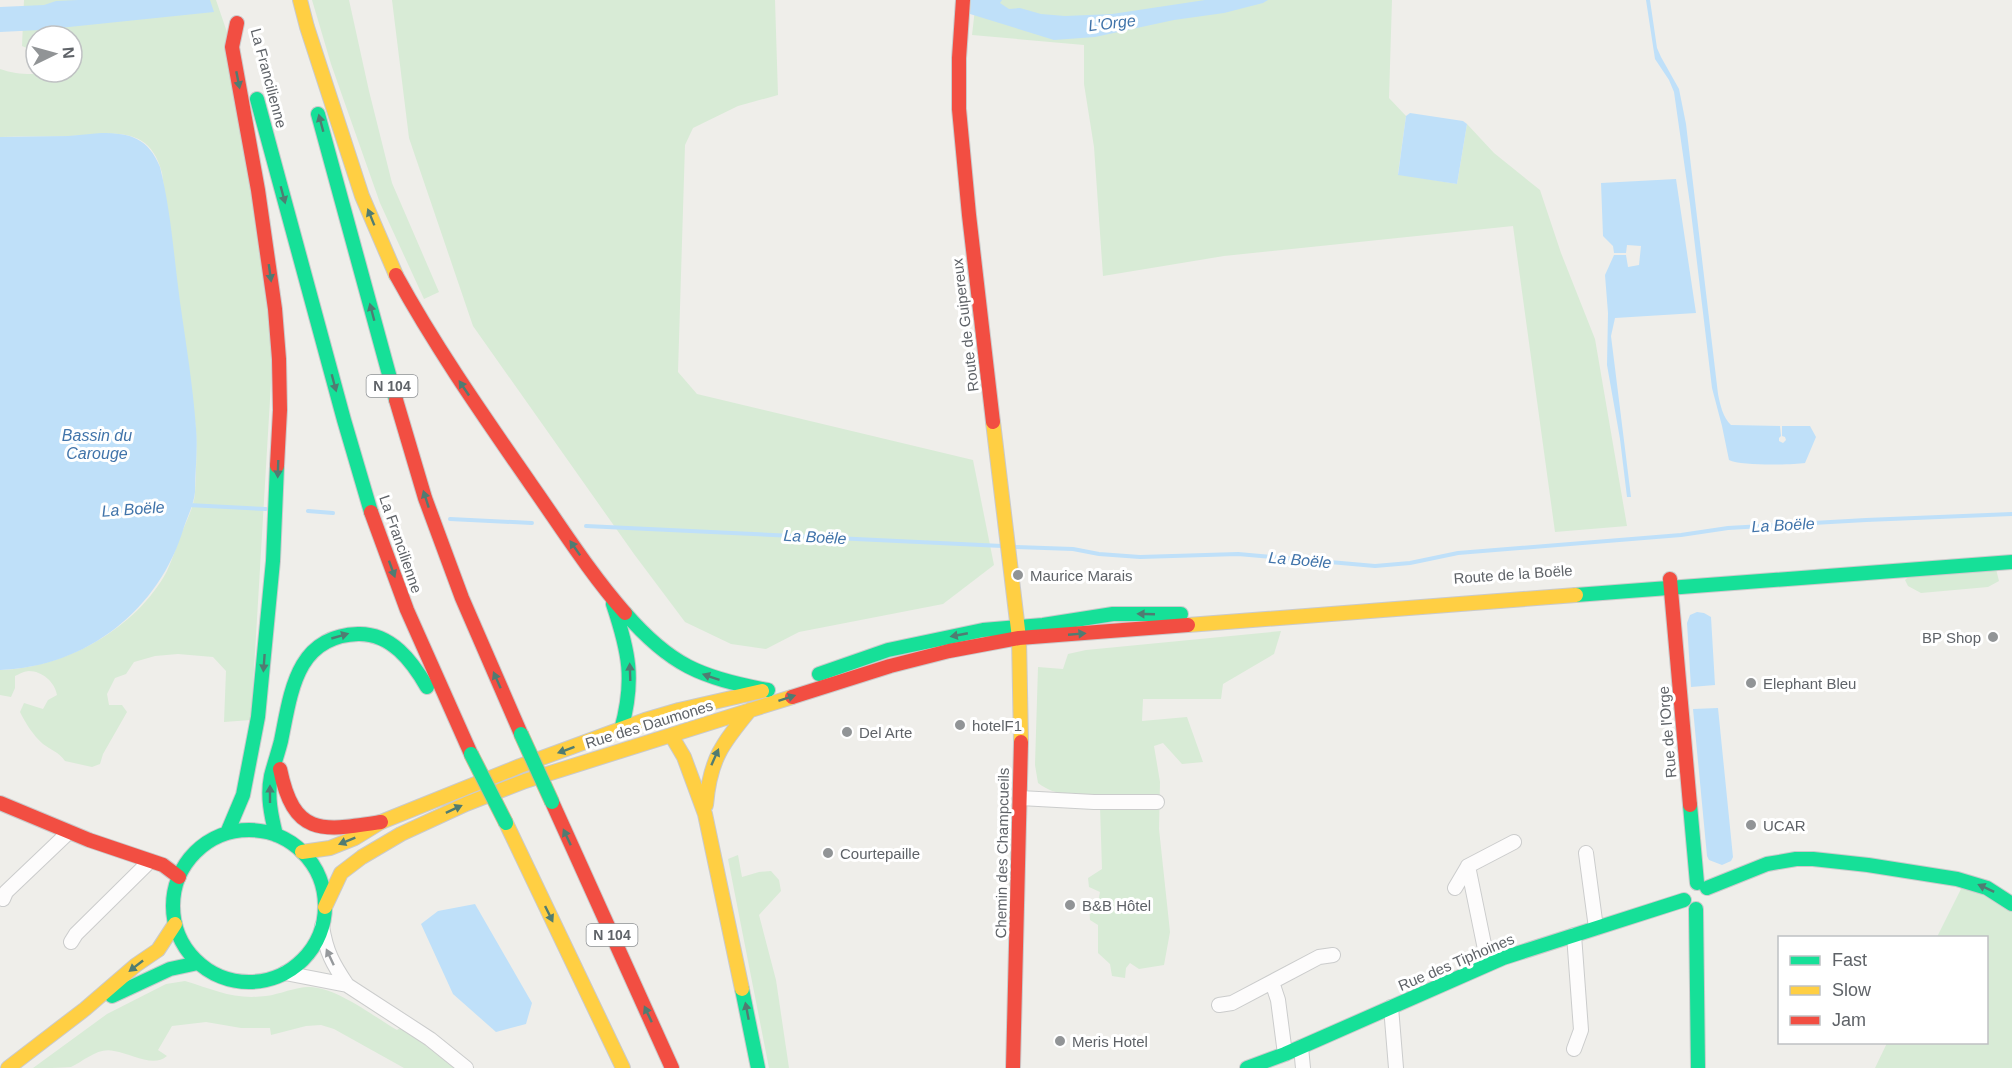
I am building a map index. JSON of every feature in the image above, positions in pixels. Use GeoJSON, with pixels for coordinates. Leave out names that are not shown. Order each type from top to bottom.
{"type":"FeatureCollection","features":[{"type":"Feature","properties":{"kind":"main road"},"geometry":{"type":"LineString","coordinates":[[288,0],[301,28],[362,196],[391,266],[426,329],[463,386],[609,596],[627,644],[630,661],[630,696],[621,730],[607,754]]}},
{"type":"Feature","properties":{"kind":"main road"},"geometry":{"type":"LineString","coordinates":[[300,0],[304,62]]}},
{"type":"Feature","properties":{"kind":"main road","name":"Route de Guipereux"},"geometry":{"type":"LineString","coordinates":[[963,0],[958,101],[969,215],[1018,632]]}},
{"type":"Feature","properties":{"kind":"main road","name":"La Francilienne"},"geometry":{"type":"LineString","coordinates":[[227,833],[243,795],[258,717],[273,561],[280,410],[275,309],[258,190],[232,47],[236,17],[344,420],[374,522],[407,610],[471,754],[623,1068]]}},
{"type":"Feature","properties":{"kind":"main road","name":"N 104"},"geometry":{"type":"LineString","coordinates":[[314,96],[425,498],[462,598],[520,734],[672,1068]]}},
{"type":"Feature","properties":{"kind":"main road","name":"Route de la Boële"},"geometry":{"type":"LineString","coordinates":[[1671,583],[2012,552]]}},
{"type":"Feature","properties":{"kind":"main road","name":"Route de la Boële"},"geometry":{"type":"LineString","coordinates":[[1018,632],[1043,625],[1113,614],[1170,615],[2012,562]]}},
{"type":"Feature","properties":{"kind":"main road","name":"Rue de l'Orge"},"geometry":{"type":"LineString","coordinates":[[1671,583],[1703,897],[1698,1068]]}},
{"type":"Feature","properties":{"kind":"main road","name":"Rue des Daumones"},"geometry":{"type":"LineString","coordinates":[[302,852],[330,848],[355,838],[381,822],[520,766],[645,720],[772,688],[725,682],[685,665],[653,641],[609,596]]}},
{"type":"Feature","properties":{"kind":"main road"},"geometry":{"type":"LineString","coordinates":[[795,682],[888,650],[983,630],[1018,632]]}},
{"type":"Feature","properties":{"kind":"main road","name":"Rue des Daumones"},"geometry":{"type":"LineString","coordinates":[[325,907],[341,873],[362,857],[402,834],[466,804],[525,781],[607,754],[890,666],[1018,632]]}},
{"type":"Feature","properties":{"kind":"main road","name":"Chemin des Champcueils"},"geometry":{"type":"LineString","coordinates":[[1013,1068],[1020,798],[1021,696],[1018,632]]}},
{"type":"Feature","properties":{"kind":"main road"},"geometry":{"type":"LineString","coordinates":[[276,835],[270,809],[270,783],[292,682],[303,662],[316,647],[334,636],[352,633],[370,634],[387,640],[404,653],[418,669],[444,716],[460,729]]}},
{"type":"Feature","properties":{"kind":"main road"},"geometry":{"type":"LineString","coordinates":[[705,814],[712,760],[728,734],[750,710]]}},
{"type":"Feature","properties":{"kind":"main road"},"geometry":{"type":"LineString","coordinates":[[645,720],[671,735],[684,757],[705,814],[758,1068]]}},
{"type":"Feature","properties":{"kind":"main road"},"geometry":{"type":"LineString","coordinates":[[278,754],[286,800],[297,815],[307,822],[328,828],[381,822]]}},
{"type":"Feature","properties":{"kind":"main road"},"geometry":{"type":"LineString","coordinates":[[0,803],[157,863],[179,877]]}},
{"type":"Feature","properties":{"kind":"main road"},"geometry":{"type":"LineString","coordinates":[[255,830],[276,835],[294,845],[313,865],[321,881],[325,907],[322,926],[305,958],[285,973],[260,982],[246,982],[219,976],[198,963],[181,940],[175,924],[173,907],[179,877],[187,862],[207,843],[227,833],[255,830]]}},
{"type":"Feature","properties":{"kind":"main road"},"geometry":{"type":"LineString","coordinates":[[1703,897],[1686,888],[1684,892],[1684,900],[1689,907],[1753,868],[1777,861],[1796,859],[1868,865],[1957,879],[1986,888],[2012,904]]}},
{"type":"Feature","properties":{"kind":"main road"},"geometry":{"type":"LineString","coordinates":[[157,863],[187,862]]}},
{"type":"Feature","properties":{"kind":"main road","name":"Rue des Tiphoines"},"geometry":{"type":"LineString","coordinates":[[1246,1068],[1285,1054],[1488,964],[1684,900]]}},
{"type":"Feature","properties":{"kind":"main road"},"geometry":{"type":"LineString","coordinates":[[9,1068],[85,1009],[136,965],[158,950],[175,924]]}},
{"type":"Feature","properties":{"kind":"main road"},"geometry":{"type":"LineString","coordinates":[[85,1009],[170,969],[198,963]]}},
{"type":"Feature","properties":{"kind":"street"},"geometry":{"type":"LineString","coordinates":[[1020,798],[1094,802],[1157,802]]}},
{"type":"Feature","properties":{"kind":"street"},"geometry":{"type":"LineString","coordinates":[[3,899],[6,892],[69,831]]}},
{"type":"Feature","properties":{"kind":"street"},"geometry":{"type":"LineString","coordinates":[[1455,888],[1468,866],[1514,842]]}},
{"type":"Feature","properties":{"kind":"street"},"geometry":{"type":"LineString","coordinates":[[1586,853],[1596,928]]}},
{"type":"Feature","properties":{"kind":"street"},"geometry":{"type":"LineString","coordinates":[[71,942],[76,934],[157,863]]}},
{"type":"Feature","properties":{"kind":"street"},"geometry":{"type":"LineString","coordinates":[[1468,866],[1488,964]]}},
{"type":"Feature","properties":{"kind":"street"},"geometry":{"type":"LineString","coordinates":[[322,926],[325,947],[331,962],[347,985]]}},
{"type":"Feature","properties":{"kind":"street"},"geometry":{"type":"LineString","coordinates":[[1574,935],[1581,1030],[1574,1048]]}},
{"type":"Feature","properties":{"kind":"street"},"geometry":{"type":"LineString","coordinates":[[1219,1005],[1232,1003],[1319,957],[1334,955]]}},
{"type":"Feature","properties":{"kind":"street"},"geometry":{"type":"LineString","coordinates":[[285,973],[347,985],[430,1039],[466,1068]]}},
{"type":"Feature","properties":{"kind":"street"},"geometry":{"type":"LineString","coordinates":[[1272,982],[1278,1000],[1285,1054]]}},
{"type":"Feature","properties":{"kind":"street"},"geometry":{"type":"LineString","coordinates":[[1391,1007],[1396,1068]]}},
{"type":"Feature","properties":{"kind":"street"},"geometry":{"type":"LineString","coordinates":[[1301,1047],[1304,1068]]}},
{"type":"Feature","properties":{"kind":"green space"},"geometry":{"type":"Polygon","coordinates":[[[24,0],[216,0],[229,38],[273,349],[251,720],[224,722],[226,671],[213,657],[178,654],[155,656],[134,662],[126,674],[115,678],[107,694],[109,705],[122,705],[127,712],[103,754],[100,764],[92,767],[65,761],[36,737],[20,712],[24,703],[43,709],[48,700],[57,695],[51,682],[39,673],[29,671],[15,676],[15,688],[11,697],[0,695],[0,670],[25,668],[49,662],[96,642],[137,611],[154,592],[167,571],[193,504],[196,477],[196,429],[162,173],[156,157],[148,146],[126,135],[0,137],[0,69],[24,74],[24,84],[84,84],[84,24],[24,24],[24,47],[22,46],[24,0]]]}},
{"type":"Feature","properties":{"kind":"green space"},"geometry":{"type":"Polygon","coordinates":[[[312,0],[349,0],[392,183],[439,292],[424,299],[380,203],[331,64],[312,0]]]}},
{"type":"Feature","properties":{"kind":"green space"},"geometry":{"type":"Polygon","coordinates":[[[392,0],[775,0],[778,95],[738,106],[693,128],[685,145],[678,372],[697,394],[973,460],[994,565],[943,604],[799,632],[766,649],[731,644],[685,622],[634,554],[473,326],[409,138],[392,0]]]}},
{"type":"Feature","properties":{"kind":"green space"},"geometry":{"type":"Polygon","coordinates":[[[976,0],[1392,0],[1389,98],[1406,116],[1398,174],[1457,184],[1467,124],[1494,153],[1540,190],[1561,253],[1595,339],[1627,526],[1555,532],[1513,226],[1224,256],[1103,276],[1094,147],[1084,84],[1084,45],[972,35],[976,0]]]}},
{"type":"Feature","properties":{"kind":"green space"},"geometry":{"type":"Polygon","coordinates":[[[1996,569],[1999,581],[1988,587],[1921,593],[1908,586],[1905,580],[1908,577],[1996,569]]]}},
{"type":"Feature","properties":{"kind":"green space"},"geometry":{"type":"Polygon","coordinates":[[[1281,631],[1274,654],[1223,684],[1221,699],[1143,699],[1142,721],[1187,717],[1203,762],[1182,764],[1163,743],[1154,746],[1160,782],[1159,829],[1170,932],[1164,965],[1139,969],[1130,963],[1126,968],[1125,978],[1112,976],[1110,964],[1098,953],[1098,925],[1090,920],[1089,905],[1098,902],[1100,892],[1089,887],[1088,878],[1102,869],[1100,807],[1094,802],[1095,795],[1058,793],[1038,783],[1035,765],[1038,667],[1063,669],[1068,654],[1086,650],[1281,631]]]}},
{"type":"Feature","properties":{"kind":"green space"},"geometry":{"type":"Polygon","coordinates":[[[738,855],[742,877],[771,871],[779,880],[781,891],[759,915],[776,980],[789,1068],[769,1068],[728,859],[738,855]]]}},
{"type":"Feature","properties":{"kind":"green space"},"geometry":{"type":"Polygon","coordinates":[[[1962,887],[1976,891],[2012,912],[2012,1068],[1875,1068],[1887,1044],[1988,1044],[1988,936],[1938,936],[1962,887]]]}},
{"type":"Feature","properties":{"kind":"green space"},"geometry":{"type":"Polygon","coordinates":[[[185,981],[244,997],[266,996],[306,987],[322,989],[344,998],[397,1030],[400,1028],[454,1068],[404,1068],[334,1029],[321,1025],[306,1026],[271,1035],[270,1028],[241,1028],[206,1022],[172,1026],[158,1050],[167,1056],[155,1061],[108,1050],[97,1053],[71,1067],[33,1068],[107,1014],[166,984],[185,981]]]}},
{"type":"Feature","properties":{"kind":"water"},"geometry":{"type":"Polygon","coordinates":[[[210,0],[214,12],[84,25],[24,24],[24,31],[0,32],[0,7],[44,5],[56,1],[210,0]]]}},
{"type":"Feature","properties":{"kind":"water","name":"L'Orge"},"geometry":{"type":"Polygon","coordinates":[[[971,0],[1002,0],[1000,3],[1009,9],[1020,8],[1041,14],[1065,16],[1112,14],[1205,0],[1268,0],[1224,13],[1174,20],[1095,37],[1054,40],[970,14],[971,0]]]}},
{"type":"Feature","properties":{"kind":"water"},"geometry":{"type":"Polygon","coordinates":[[[1646,0],[1650,0],[1657,48],[1679,89],[1686,124],[1718,394],[1722,411],[1731,425],[1780,426],[1779,441],[1783,443],[1786,440],[1782,436],[1782,426],[1810,426],[1816,437],[1805,463],[1778,465],[1729,460],[1712,388],[1674,92],[1655,59],[1646,0]]]}},
{"type":"Feature","properties":{"kind":"water"},"geometry":{"type":"Polygon","coordinates":[[[1410,113],[1463,121],[1467,124],[1457,184],[1398,175],[1406,116],[1410,113]]]}},
{"type":"Feature","properties":{"kind":"water","name":"Bassin du Carouge"},"geometry":{"type":"Polygon","coordinates":[[[101,133],[130,136],[144,143],[160,167],[170,217],[193,396],[197,444],[194,496],[173,557],[157,584],[116,628],[90,645],[62,658],[32,666],[0,670],[0,137],[101,133]]]}},
{"type":"Feature","properties":{"kind":"water"},"geometry":{"type":"Polygon","coordinates":[[[1676,179],[1696,313],[1615,318],[1611,336],[1631,497],[1627,497],[1607,365],[1608,313],[1605,275],[1614,255],[1626,255],[1628,267],[1639,265],[1641,246],[1627,245],[1626,253],[1614,253],[1613,246],[1603,236],[1601,183],[1676,179]]]}},
{"type":"Feature","properties":{"kind":"water"},"geometry":{"type":"Polygon","coordinates":[[[1697,612],[1711,617],[1715,685],[1691,687],[1687,623],[1690,615],[1697,612]]]}},
{"type":"Feature","properties":{"kind":"water"},"geometry":{"type":"Polygon","coordinates":[[[1718,708],[1733,857],[1731,861],[1722,865],[1709,860],[1707,856],[1693,709],[1718,708]]]}},
{"type":"Feature","properties":{"kind":"water"},"geometry":{"type":"Polygon","coordinates":[[[475,904],[532,1003],[526,1024],[496,1032],[453,994],[421,924],[438,911],[475,904]]]}},
{"type":"Feature","properties":{"kind":"waterway","name":"La Boële"},"geometry":{"type":"LineString","coordinates":[[188,505],[266,509]]}},
{"type":"Feature","properties":{"kind":"waterway","name":"La Boële"},"geometry":{"type":"LineString","coordinates":[[308,511],[333,513]]}},
{"type":"Feature","properties":{"kind":"waterway","name":"La Boële"},"geometry":{"type":"LineString","coordinates":[[1015,547],[1073,549],[1099,554],[1140,557],[1238,554],[1375,566],[1410,563],[1458,553],[1681,535],[1728,528],[2012,514]]}},
{"type":"Feature","properties":{"kind":"waterway","name":"La Boële"},"geometry":{"type":"LineString","coordinates":[[450,519],[532,523]]}},
{"type":"Feature","properties":{"kind":"waterway","name":"La Boële"},"geometry":{"type":"LineString","coordinates":[[586,526],[1002,546]]}},
{"type":"Feature","properties":{"kind":"traffic: fast"},"geometry":{"type":"LineString","coordinates":[[257,99],[371,512]]}},
{"type":"Feature","properties":{"kind":"traffic: fast"},"geometry":{"type":"LineString","coordinates":[[318,114],[396,400]]}},
{"type":"Feature","properties":{"kind":"traffic: fast"},"geometry":{"type":"LineString","coordinates":[[227,833],[243,795],[258,717],[273,561],[277,466]]}},
{"type":"Feature","properties":{"kind":"traffic: fast"},"geometry":{"type":"LineString","coordinates":[[1576,595],[2012,562]]}},
{"type":"Feature","properties":{"kind":"traffic: fast"},"geometry":{"type":"LineString","coordinates":[[613,604],[623,637],[629,681],[621,730]]}},
{"type":"Feature","properties":{"kind":"traffic: fast"},"geometry":{"type":"LineString","coordinates":[[625,613],[657,645],[688,666],[724,680],[768,690]]}},
{"type":"Feature","properties":{"kind":"traffic: fast"},"geometry":{"type":"LineString","coordinates":[[819,674],[888,650],[983,630],[1043,625],[1113,614],[1181,614]]}},
{"type":"Feature","properties":{"kind":"traffic: fast"},"geometry":{"type":"LineString","coordinates":[[276,835],[270,806],[271,776],[293,686],[309,656],[321,645],[337,637],[370,635],[381,638],[399,650],[415,668],[427,687]]}},
{"type":"Feature","properties":{"kind":"traffic: fast"},"geometry":{"type":"LineString","coordinates":[[521,734],[552,802]]}},
{"type":"Feature","properties":{"kind":"traffic: fast"},"geometry":{"type":"LineString","coordinates":[[471,754],[506,823]]}},
{"type":"Feature","properties":{"kind":"traffic: fast"},"geometry":{"type":"LineString","coordinates":[[1690,805],[1697,883]]}},
{"type":"Feature","properties":{"kind":"traffic: fast"},"geometry":{"type":"LineString","coordinates":[[249,830],[278,836],[303,852],[319,877],[325,906],[319,935],[303,960],[278,976],[249,982],[220,976],[195,960],[179,935],[173,906],[179,877],[195,852],[220,836],[249,830]]}},
{"type":"Feature","properties":{"kind":"traffic: fast"},"geometry":{"type":"LineString","coordinates":[[1707,888],[1767,864],[1796,859],[1813,859],[1957,879],[1987,888],[2012,904]]}},
{"type":"Feature","properties":{"kind":"traffic: fast"},"geometry":{"type":"LineString","coordinates":[[1247,1068],[1285,1054],[1503,958],[1684,900]]}},
{"type":"Feature","properties":{"kind":"traffic: fast"},"geometry":{"type":"LineString","coordinates":[[1696,909],[1698,1068]]}},
{"type":"Feature","properties":{"kind":"traffic: fast"},"geometry":{"type":"LineString","coordinates":[[112,996],[170,969],[198,963]]}},
{"type":"Feature","properties":{"kind":"traffic: fast"},"geometry":{"type":"LineString","coordinates":[[742,989],[758,1068]]}},
{"type":"Feature","properties":{"kind":"traffic: slow"},"geometry":{"type":"LineString","coordinates":[[300,0],[362,196],[396,275]]}},
{"type":"Feature","properties":{"kind":"traffic: slow"},"geometry":{"type":"LineString","coordinates":[[993,422],[1019,638],[1021,742]]}},
{"type":"Feature","properties":{"kind":"traffic: slow"},"geometry":{"type":"LineString","coordinates":[[1188,625],[1576,595]]}},
{"type":"Feature","properties":{"kind":"traffic: slow"},"geometry":{"type":"LineString","coordinates":[[302,852],[330,848],[355,838],[381,822],[520,766],[645,720],[762,691]]}},
{"type":"Feature","properties":{"kind":"traffic: slow"},"geometry":{"type":"LineString","coordinates":[[325,907],[341,873],[362,857],[401,834],[466,804],[525,781],[792,697]]}},
{"type":"Feature","properties":{"kind":"traffic: slow"},"geometry":{"type":"LineString","coordinates":[[706,805],[711,776],[719,753],[750,710]]}},
{"type":"Feature","properties":{"kind":"traffic: slow"},"geometry":{"type":"LineString","coordinates":[[671,735],[684,757],[705,814],[742,989]]}},
{"type":"Feature","properties":{"kind":"traffic: slow"},"geometry":{"type":"LineString","coordinates":[[506,823],[623,1068]]}},
{"type":"Feature","properties":{"kind":"traffic: slow"},"geometry":{"type":"LineString","coordinates":[[8,1068],[85,1009],[136,965],[158,950],[175,924]]}},
{"type":"Feature","properties":{"kind":"traffic: jam"},"geometry":{"type":"LineString","coordinates":[[963,0],[959,58],[959,109],[993,422]]}},
{"type":"Feature","properties":{"kind":"traffic: jam"},"geometry":{"type":"LineString","coordinates":[[237,23],[232,47],[258,190],[275,309],[280,410],[277,466]]}},
{"type":"Feature","properties":{"kind":"traffic: jam"},"geometry":{"type":"LineString","coordinates":[[396,275],[427,329],[477,407],[599,582],[625,613]]}},
{"type":"Feature","properties":{"kind":"traffic: jam"},"geometry":{"type":"LineString","coordinates":[[396,400],[425,498],[462,598],[521,734]]}},
{"type":"Feature","properties":{"kind":"traffic: jam"},"geometry":{"type":"LineString","coordinates":[[371,512],[407,610],[471,754]]}},
{"type":"Feature","properties":{"kind":"traffic: jam"},"geometry":{"type":"LineString","coordinates":[[1670,579],[1690,805]]}},
{"type":"Feature","properties":{"kind":"traffic: jam"},"geometry":{"type":"LineString","coordinates":[[792,697],[890,666],[949,651],[1019,638],[1188,625]]}},
{"type":"Feature","properties":{"kind":"traffic: jam"},"geometry":{"type":"LineString","coordinates":[[1013,1068],[1021,742]]}},
{"type":"Feature","properties":{"kind":"traffic: jam"},"geometry":{"type":"LineString","coordinates":[[280,769],[293,807],[303,818],[314,824],[342,827],[381,822]]}},
{"type":"Feature","properties":{"kind":"traffic: jam"},"geometry":{"type":"LineString","coordinates":[[552,802],[672,1068]]}},
{"type":"Feature","properties":{"kind":"traffic: jam"},"geometry":{"type":"LineString","coordinates":[[0,803],[89,840],[163,865],[179,877]]}},
{"type":"Feature","properties":{"kind":"place","name":"Maurice Marais"},"geometry":{"type":"Point","coordinates":[1018,575]}},
{"type":"Feature","properties":{"kind":"place","name":"BP Shop"},"geometry":{"type":"Point","coordinates":[1993,637]}},
{"type":"Feature","properties":{"kind":"place","name":"Elephant Bleu"},"geometry":{"type":"Point","coordinates":[1751,683]}},
{"type":"Feature","properties":{"kind":"place","name":"hotelF1"},"geometry":{"type":"Point","coordinates":[960,725]}},
{"type":"Feature","properties":{"kind":"place","name":"Del Arte"},"geometry":{"type":"Point","coordinates":[847,732]}},
{"type":"Feature","properties":{"kind":"place","name":"UCAR"},"geometry":{"type":"Point","coordinates":[1751,825]}},
{"type":"Feature","properties":{"kind":"place","name":"Courtepaille"},"geometry":{"type":"Point","coordinates":[828,853]}},
{"type":"Feature","properties":{"kind":"place","name":"B&B Hôtel"},"geometry":{"type":"Point","coordinates":[1070,905]}},
{"type":"Feature","properties":{"kind":"place","name":"Meris Hotel"},"geometry":{"type":"Point","coordinates":[1060,1041]}}]}
